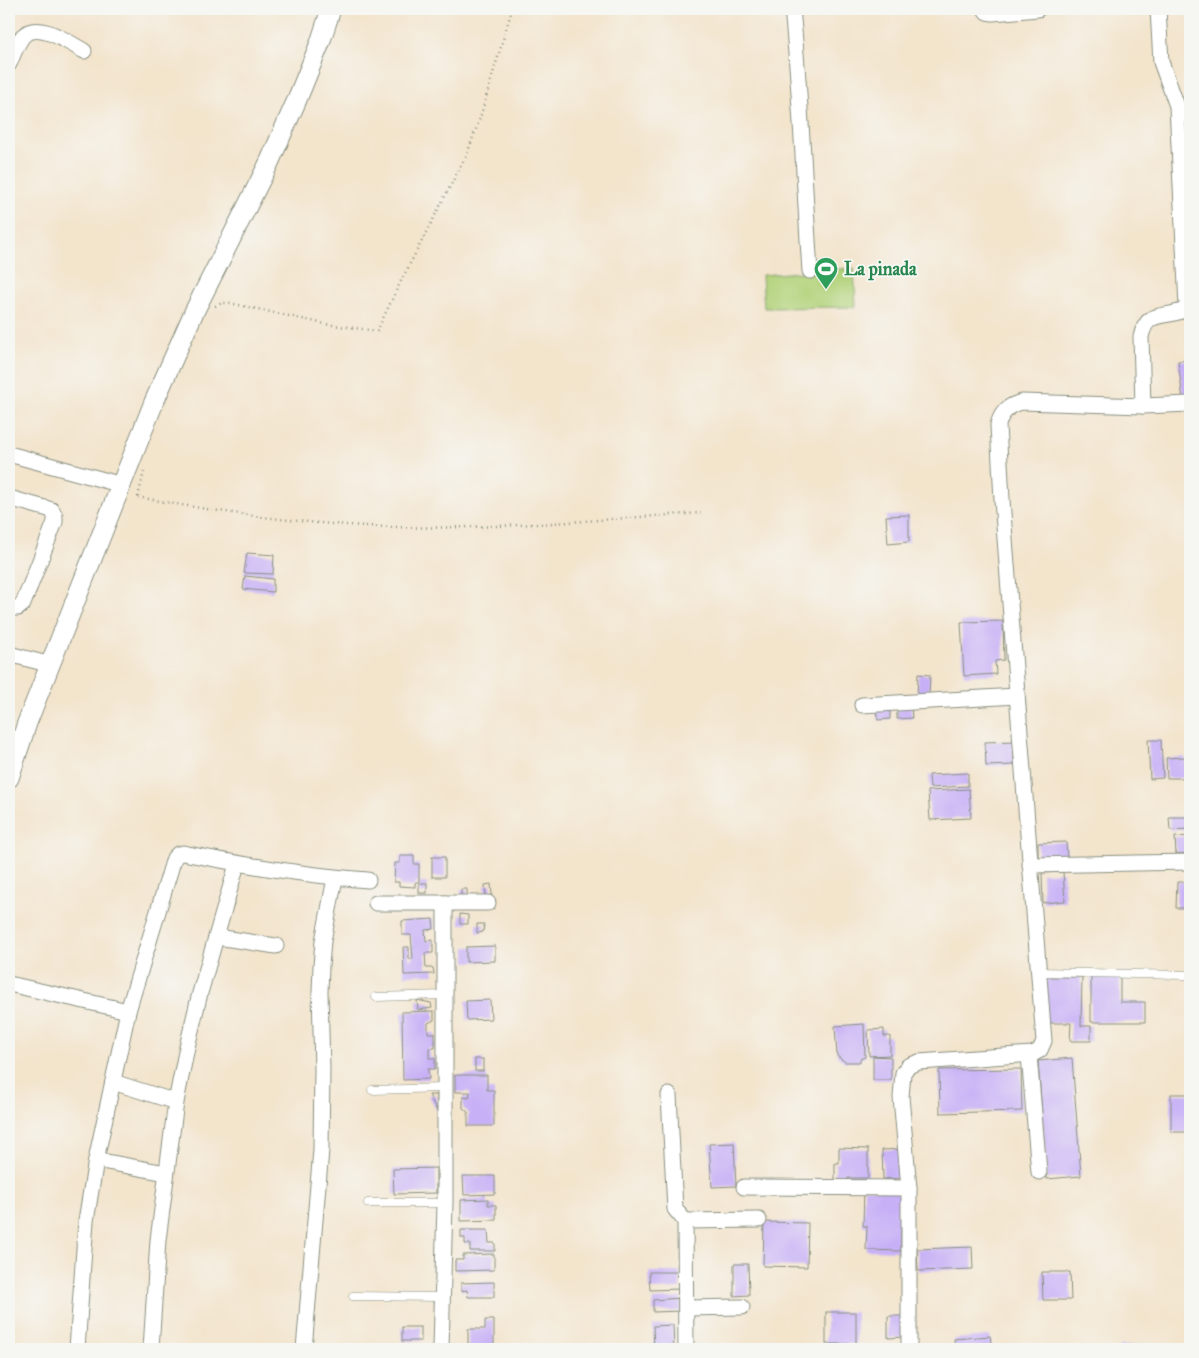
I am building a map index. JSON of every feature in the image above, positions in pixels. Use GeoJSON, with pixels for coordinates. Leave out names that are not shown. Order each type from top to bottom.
{"type":"FeatureCollection","features":[{"type":"Feature","properties":{"kind":"street"},"geometry":{"type":"LineString","coordinates":[[9,778],[27,723],[154,402],[178,346],[261,180],[296,102],[320,43],[331,9]]}},
{"type":"Feature","properties":{"kind":"street"},"geometry":{"type":"LineString","coordinates":[[792,9],[797,58],[810,271]]}},
{"type":"Feature","properties":{"kind":"street"},"geometry":{"type":"LineString","coordinates":[[985,9],[987,12],[993,13],[1038,9]]}},
{"type":"Feature","properties":{"kind":"street"},"geometry":{"type":"LineString","coordinates":[[1143,406],[1141,337],[1144,327],[1154,316],[1179,313],[1187,306],[1177,106],[1161,62],[1158,9]]}},
{"type":"Feature","properties":{"kind":"street"},"geometry":{"type":"LineString","coordinates":[[9,64],[24,36],[29,31],[36,30],[52,34],[84,51]]}},
{"type":"Feature","properties":{"kind":"street"},"geometry":{"type":"LineString","coordinates":[[909,1349],[910,1188],[901,1097],[902,1073],[905,1069],[918,1062],[1029,1055],[1040,1050],[1044,1040],[1002,491],[999,420],[1010,407],[1022,402],[1143,406],[1190,404]]}},
{"type":"Feature","properties":{"kind":"street"},"geometry":{"type":"LineString","coordinates":[[9,454],[121,489]]}},
{"type":"Feature","properties":{"kind":"street"},"geometry":{"type":"LineString","coordinates":[[9,498],[52,510],[55,522],[23,604],[18,608],[9,608]]}},
{"type":"Feature","properties":{"kind":"street"},"geometry":{"type":"LineString","coordinates":[[9,654],[51,665]]}},
{"type":"Feature","properties":{"kind":"street"},"geometry":{"type":"LineString","coordinates":[[862,705],[1017,696]]}},
{"type":"Feature","properties":{"kind":"street"},"geometry":{"type":"LineString","coordinates":[[77,1349],[86,1221],[96,1160],[128,1011],[174,858],[178,854],[183,853],[238,864],[335,878],[368,880]]}},
{"type":"Feature","properties":{"kind":"street"},"geometry":{"type":"LineString","coordinates":[[1030,865],[1190,862]]}},
{"type":"Feature","properties":{"kind":"street"},"geometry":{"type":"LineString","coordinates":[[151,1349],[158,1240],[176,1102],[191,1029],[238,864]]}},
{"type":"Feature","properties":{"kind":"street"},"geometry":{"type":"LineString","coordinates":[[304,1349],[320,1150],[322,1069],[321,966],[335,878]]}},
{"type":"Feature","properties":{"kind":"street"},"geometry":{"type":"LineString","coordinates":[[376,903],[488,903]]}},
{"type":"Feature","properties":{"kind":"street"},"geometry":{"type":"LineString","coordinates":[[441,1349],[444,1203],[445,903]]}},
{"type":"Feature","properties":{"kind":"street"},"geometry":{"type":"LineString","coordinates":[[217,937],[276,946]]}},
{"type":"Feature","properties":{"kind":"street"},"geometry":{"type":"LineString","coordinates":[[9,984],[128,1011]]}},
{"type":"Feature","properties":{"kind":"street"},"geometry":{"type":"LineString","coordinates":[[1029,1055],[1039,1172]]}},
{"type":"Feature","properties":{"kind":"street"},"geometry":{"type":"LineString","coordinates":[[113,1082],[176,1102]]}},
{"type":"Feature","properties":{"kind":"street"},"geometry":{"type":"LineString","coordinates":[[669,1095],[675,1209],[685,1221],[686,1349]]}},
{"type":"Feature","properties":{"kind":"street"},"geometry":{"type":"LineString","coordinates":[[96,1160],[166,1173]]}},
{"type":"Feature","properties":{"kind":"street"},"geometry":{"type":"LineString","coordinates":[[744,1187],[910,1188]]}},
{"type":"Feature","properties":{"kind":"street"},"geometry":{"type":"LineString","coordinates":[[685,1221],[759,1220]]}},
{"type":"Feature","properties":{"kind":"street"},"geometry":{"type":"LineString","coordinates":[[686,1308],[742,1307]]}},
{"type":"Feature","properties":{"kind":"lane"},"geometry":{"type":"LineString","coordinates":[[1038,972],[1185,975]]}},
{"type":"Feature","properties":{"kind":"lane"},"geometry":{"type":"LineString","coordinates":[[376,997],[444,995]]}},
{"type":"Feature","properties":{"kind":"lane"},"geometry":{"type":"LineString","coordinates":[[372,1090],[444,1088]]}},
{"type":"Feature","properties":{"kind":"lane"},"geometry":{"type":"LineString","coordinates":[[368,1203],[444,1203]]}},
{"type":"Feature","properties":{"kind":"lane"},"geometry":{"type":"LineString","coordinates":[[353,1296],[441,1297]]}},
{"type":"Feature","properties":{"kind":"path"},"geometry":{"type":"LineString","coordinates":[[219,304],[230,303],[325,324],[378,331],[400,282],[467,154],[480,118],[512,9]]}},
{"type":"Feature","properties":{"kind":"path"},"geometry":{"type":"LineString","coordinates":[[121,489],[237,514],[345,525],[459,528],[701,513]]}},
{"type":"Feature","properties":{"kind":"green space","name":"La pinada"},"geometry":{"type":"Polygon","coordinates":[[[854,268],[856,307],[764,308],[762,275],[854,268]]]}},
{"type":"Feature","properties":{"kind":"building"},"geometry":{"type":"Polygon","coordinates":[[[1190,360],[1190,399],[1183,400],[1178,361],[1190,360]]]}},
{"type":"Feature","properties":{"kind":"building"},"geometry":{"type":"Polygon","coordinates":[[[909,515],[909,542],[888,544],[886,516],[909,515]]]}},
{"type":"Feature","properties":{"kind":"building"},"geometry":{"type":"Polygon","coordinates":[[[247,553],[274,555],[273,574],[244,573],[247,553]]]}},
{"type":"Feature","properties":{"kind":"building"},"geometry":{"type":"Polygon","coordinates":[[[245,576],[273,579],[273,592],[243,589],[245,576]]]}},
{"type":"Feature","properties":{"kind":"building"},"geometry":{"type":"Polygon","coordinates":[[[1003,621],[1004,660],[995,661],[996,674],[964,676],[961,622],[1003,621]]]}},
{"type":"Feature","properties":{"kind":"building"},"geometry":{"type":"Polygon","coordinates":[[[918,674],[930,675],[929,696],[917,696],[918,674]]]}},
{"type":"Feature","properties":{"kind":"building"},"geometry":{"type":"Polygon","coordinates":[[[911,705],[912,718],[897,719],[897,706],[911,705]]]}},
{"type":"Feature","properties":{"kind":"building"},"geometry":{"type":"Polygon","coordinates":[[[875,707],[890,707],[890,719],[878,720],[875,707]]]}},
{"type":"Feature","properties":{"kind":"building"},"geometry":{"type":"Polygon","coordinates":[[[1148,740],[1161,740],[1163,778],[1150,779],[1148,740]]]}},
{"type":"Feature","properties":{"kind":"building"},"geometry":{"type":"Polygon","coordinates":[[[1014,741],[1014,765],[986,766],[985,742],[1014,741]]]}},
{"type":"Feature","properties":{"kind":"building"},"geometry":{"type":"Polygon","coordinates":[[[1185,757],[1186,778],[1167,778],[1166,758],[1185,757]]]}},
{"type":"Feature","properties":{"kind":"building"},"geometry":{"type":"Polygon","coordinates":[[[968,773],[968,786],[930,788],[929,775],[968,773]]]}},
{"type":"Feature","properties":{"kind":"building"},"geometry":{"type":"Polygon","coordinates":[[[969,789],[971,818],[930,820],[928,791],[969,789]]]}},
{"type":"Feature","properties":{"kind":"building"},"geometry":{"type":"Polygon","coordinates":[[[1169,817],[1190,817],[1190,829],[1170,830],[1169,817]]]}},
{"type":"Feature","properties":{"kind":"building"},"geometry":{"type":"Polygon","coordinates":[[[1190,836],[1190,853],[1176,854],[1175,837],[1190,836]]]}},
{"type":"Feature","properties":{"kind":"building"},"geometry":{"type":"Polygon","coordinates":[[[1066,842],[1067,858],[1038,859],[1038,843],[1066,842]]]}},
{"type":"Feature","properties":{"kind":"building"},"geometry":{"type":"Polygon","coordinates":[[[400,856],[414,856],[414,864],[419,864],[419,881],[415,883],[415,887],[399,886],[399,882],[394,882],[395,863],[400,863],[400,856]]]}},
{"type":"Feature","properties":{"kind":"building"},"geometry":{"type":"Polygon","coordinates":[[[432,857],[445,857],[445,877],[432,877],[432,857]]]}},
{"type":"Feature","properties":{"kind":"building"},"geometry":{"type":"Polygon","coordinates":[[[1063,872],[1065,901],[1043,903],[1042,873],[1063,872]]]}},
{"type":"Feature","properties":{"kind":"building"},"geometry":{"type":"Polygon","coordinates":[[[1177,882],[1190,882],[1190,908],[1176,908],[1177,882]]]}},
{"type":"Feature","properties":{"kind":"building"},"geometry":{"type":"Polygon","coordinates":[[[419,883],[427,883],[427,893],[419,893],[419,883]]]}},
{"type":"Feature","properties":{"kind":"building"},"geometry":{"type":"Polygon","coordinates":[[[491,884],[492,895],[486,896],[485,885],[491,884]]]}},
{"type":"Feature","properties":{"kind":"building"},"geometry":{"type":"Polygon","coordinates":[[[461,889],[467,889],[467,897],[461,898],[461,889]]]}},
{"type":"Feature","properties":{"kind":"building"},"geometry":{"type":"Polygon","coordinates":[[[460,914],[468,915],[468,924],[460,924],[460,914]]]}},
{"type":"Feature","properties":{"kind":"building"},"geometry":{"type":"Polygon","coordinates":[[[433,919],[434,929],[425,930],[426,941],[433,940],[433,953],[425,953],[426,968],[433,968],[434,974],[404,975],[403,947],[409,947],[409,959],[413,959],[411,935],[402,935],[402,921],[433,919]]]}},
{"type":"Feature","properties":{"kind":"building"},"geometry":{"type":"Polygon","coordinates":[[[477,924],[484,924],[483,932],[477,933],[477,924]]]}},
{"type":"Feature","properties":{"kind":"building"},"geometry":{"type":"Polygon","coordinates":[[[495,946],[495,961],[466,962],[466,947],[495,946]]]}},
{"type":"Feature","properties":{"kind":"building"},"geometry":{"type":"Polygon","coordinates":[[[1091,976],[1120,976],[1120,1002],[1145,1002],[1145,1022],[1091,1022],[1091,976]]]}},
{"type":"Feature","properties":{"kind":"building"},"geometry":{"type":"Polygon","coordinates":[[[1046,977],[1082,977],[1081,1026],[1091,1026],[1091,1041],[1070,1041],[1071,1023],[1044,1023],[1046,977]]]}},
{"type":"Feature","properties":{"kind":"building"},"geometry":{"type":"Polygon","coordinates":[[[417,1000],[431,1003],[432,1008],[418,1010],[417,1000]]]}},
{"type":"Feature","properties":{"kind":"building"},"geometry":{"type":"Polygon","coordinates":[[[490,1000],[491,1019],[467,1020],[466,1001],[490,1000]]]}},
{"type":"Feature","properties":{"kind":"building"},"geometry":{"type":"Polygon","coordinates":[[[434,1011],[434,1020],[428,1023],[428,1033],[435,1033],[435,1048],[429,1048],[429,1058],[435,1058],[435,1069],[428,1069],[429,1079],[403,1080],[402,1012],[434,1011]]]}},
{"type":"Feature","properties":{"kind":"building"},"geometry":{"type":"Polygon","coordinates":[[[864,1024],[865,1057],[860,1059],[860,1062],[845,1062],[837,1056],[835,1026],[864,1024]]]}},
{"type":"Feature","properties":{"kind":"building"},"geometry":{"type":"Polygon","coordinates":[[[884,1029],[884,1036],[890,1036],[890,1055],[869,1056],[868,1030],[884,1029]]]}},
{"type":"Feature","properties":{"kind":"building"},"geometry":{"type":"Polygon","coordinates":[[[873,1056],[891,1057],[891,1080],[873,1080],[873,1056]]]}},
{"type":"Feature","properties":{"kind":"building"},"geometry":{"type":"Polygon","coordinates":[[[1072,1058],[1081,1176],[1047,1179],[1038,1061],[1072,1058]]]}},
{"type":"Feature","properties":{"kind":"building"},"geometry":{"type":"Polygon","coordinates":[[[475,1059],[483,1059],[483,1071],[475,1071],[475,1059]]]}},
{"type":"Feature","properties":{"kind":"building"},"geometry":{"type":"Polygon","coordinates":[[[1021,1069],[1022,1111],[940,1113],[939,1070],[1021,1069]]]}},
{"type":"Feature","properties":{"kind":"building"},"geometry":{"type":"Polygon","coordinates":[[[455,1075],[487,1075],[487,1090],[494,1090],[494,1126],[468,1126],[468,1112],[463,1108],[463,1097],[469,1098],[470,1092],[455,1092],[455,1075]]]}},
{"type":"Feature","properties":{"kind":"building"},"geometry":{"type":"Polygon","coordinates":[[[1171,1094],[1190,1094],[1190,1132],[1171,1132],[1171,1094]]]}},
{"type":"Feature","properties":{"kind":"building"},"geometry":{"type":"Polygon","coordinates":[[[429,1095],[437,1095],[437,1111],[429,1095]]]}},
{"type":"Feature","properties":{"kind":"building"},"geometry":{"type":"Polygon","coordinates":[[[734,1143],[736,1186],[712,1187],[709,1144],[734,1143]]]}},
{"type":"Feature","properties":{"kind":"building"},"geometry":{"type":"Polygon","coordinates":[[[839,1148],[868,1149],[868,1178],[848,1178],[848,1181],[835,1181],[835,1163],[839,1163],[839,1148]]]}},
{"type":"Feature","properties":{"kind":"building"},"geometry":{"type":"Polygon","coordinates":[[[906,1149],[908,1178],[883,1179],[882,1150],[906,1149]]]}},
{"type":"Feature","properties":{"kind":"building"},"geometry":{"type":"Polygon","coordinates":[[[436,1168],[436,1193],[394,1194],[393,1169],[436,1168]]]}},
{"type":"Feature","properties":{"kind":"building"},"geometry":{"type":"Polygon","coordinates":[[[463,1176],[495,1176],[495,1194],[464,1195],[463,1176]]]}},
{"type":"Feature","properties":{"kind":"building"},"geometry":{"type":"Polygon","coordinates":[[[864,1188],[907,1190],[906,1228],[901,1227],[901,1251],[866,1250],[867,1226],[863,1226],[864,1188]]]}},
{"type":"Feature","properties":{"kind":"building"},"geometry":{"type":"Polygon","coordinates":[[[488,1199],[488,1205],[496,1205],[496,1220],[461,1221],[461,1200],[488,1199]]]}},
{"type":"Feature","properties":{"kind":"building"},"geometry":{"type":"Polygon","coordinates":[[[764,1222],[808,1223],[807,1267],[763,1266],[764,1222]]]}},
{"type":"Feature","properties":{"kind":"building"},"geometry":{"type":"Polygon","coordinates":[[[461,1230],[488,1230],[489,1243],[495,1243],[495,1251],[470,1251],[470,1244],[465,1244],[465,1238],[461,1238],[461,1230]]]}},
{"type":"Feature","properties":{"kind":"building"},"geometry":{"type":"Polygon","coordinates":[[[972,1247],[973,1269],[918,1271],[917,1249],[972,1247]]]}},
{"type":"Feature","properties":{"kind":"building"},"geometry":{"type":"Polygon","coordinates":[[[494,1254],[494,1270],[455,1271],[455,1260],[463,1260],[463,1255],[494,1254]]]}},
{"type":"Feature","properties":{"kind":"building"},"geometry":{"type":"Polygon","coordinates":[[[734,1264],[748,1264],[749,1295],[734,1296],[734,1264]]]}},
{"type":"Feature","properties":{"kind":"building"},"geometry":{"type":"Polygon","coordinates":[[[649,1272],[680,1272],[680,1289],[650,1290],[649,1272]]]}},
{"type":"Feature","properties":{"kind":"building"},"geometry":{"type":"Polygon","coordinates":[[[1042,1272],[1070,1272],[1071,1300],[1043,1300],[1042,1272]]]}},
{"type":"Feature","properties":{"kind":"building"},"geometry":{"type":"Polygon","coordinates":[[[494,1282],[494,1297],[468,1297],[467,1290],[461,1291],[461,1283],[494,1282]]]}},
{"type":"Feature","properties":{"kind":"building"},"geometry":{"type":"Polygon","coordinates":[[[681,1298],[681,1311],[653,1312],[653,1300],[681,1298]]]}},
{"type":"Feature","properties":{"kind":"building"},"geometry":{"type":"Polygon","coordinates":[[[826,1312],[856,1312],[856,1344],[826,1344],[826,1312]]]}},
{"type":"Feature","properties":{"kind":"building"},"geometry":{"type":"Polygon","coordinates":[[[888,1316],[903,1316],[904,1337],[888,1338],[888,1316]]]}},
{"type":"Feature","properties":{"kind":"building"},"geometry":{"type":"Polygon","coordinates":[[[485,1320],[494,1320],[494,1349],[468,1349],[468,1329],[485,1329],[485,1320]]]}},
{"type":"Feature","properties":{"kind":"building"},"geometry":{"type":"Polygon","coordinates":[[[673,1325],[674,1349],[654,1349],[653,1326],[673,1325]]]}},
{"type":"Feature","properties":{"kind":"building"},"geometry":{"type":"Polygon","coordinates":[[[402,1327],[421,1327],[421,1341],[402,1341],[402,1327]]]}},
{"type":"Feature","properties":{"kind":"building"},"geometry":{"type":"Polygon","coordinates":[[[990,1336],[992,1349],[955,1349],[954,1339],[990,1336]]]}},
{"type":"Feature","properties":{"kind":"building"},"geometry":{"type":"Polygon","coordinates":[[[1159,1345],[1159,1349],[1119,1349],[1119,1346],[1159,1345]]]}},
{"type":"Feature","properties":{"kind":"building"},"geometry":{"type":"Polygon","coordinates":[[[904,1346],[904,1349],[875,1349],[875,1347],[904,1346]]]}},
{"type":"Feature","properties":{"kind":"place","name":"La pinada"},"geometry":{"type":"Point","coordinates":[826,290]}}]}
